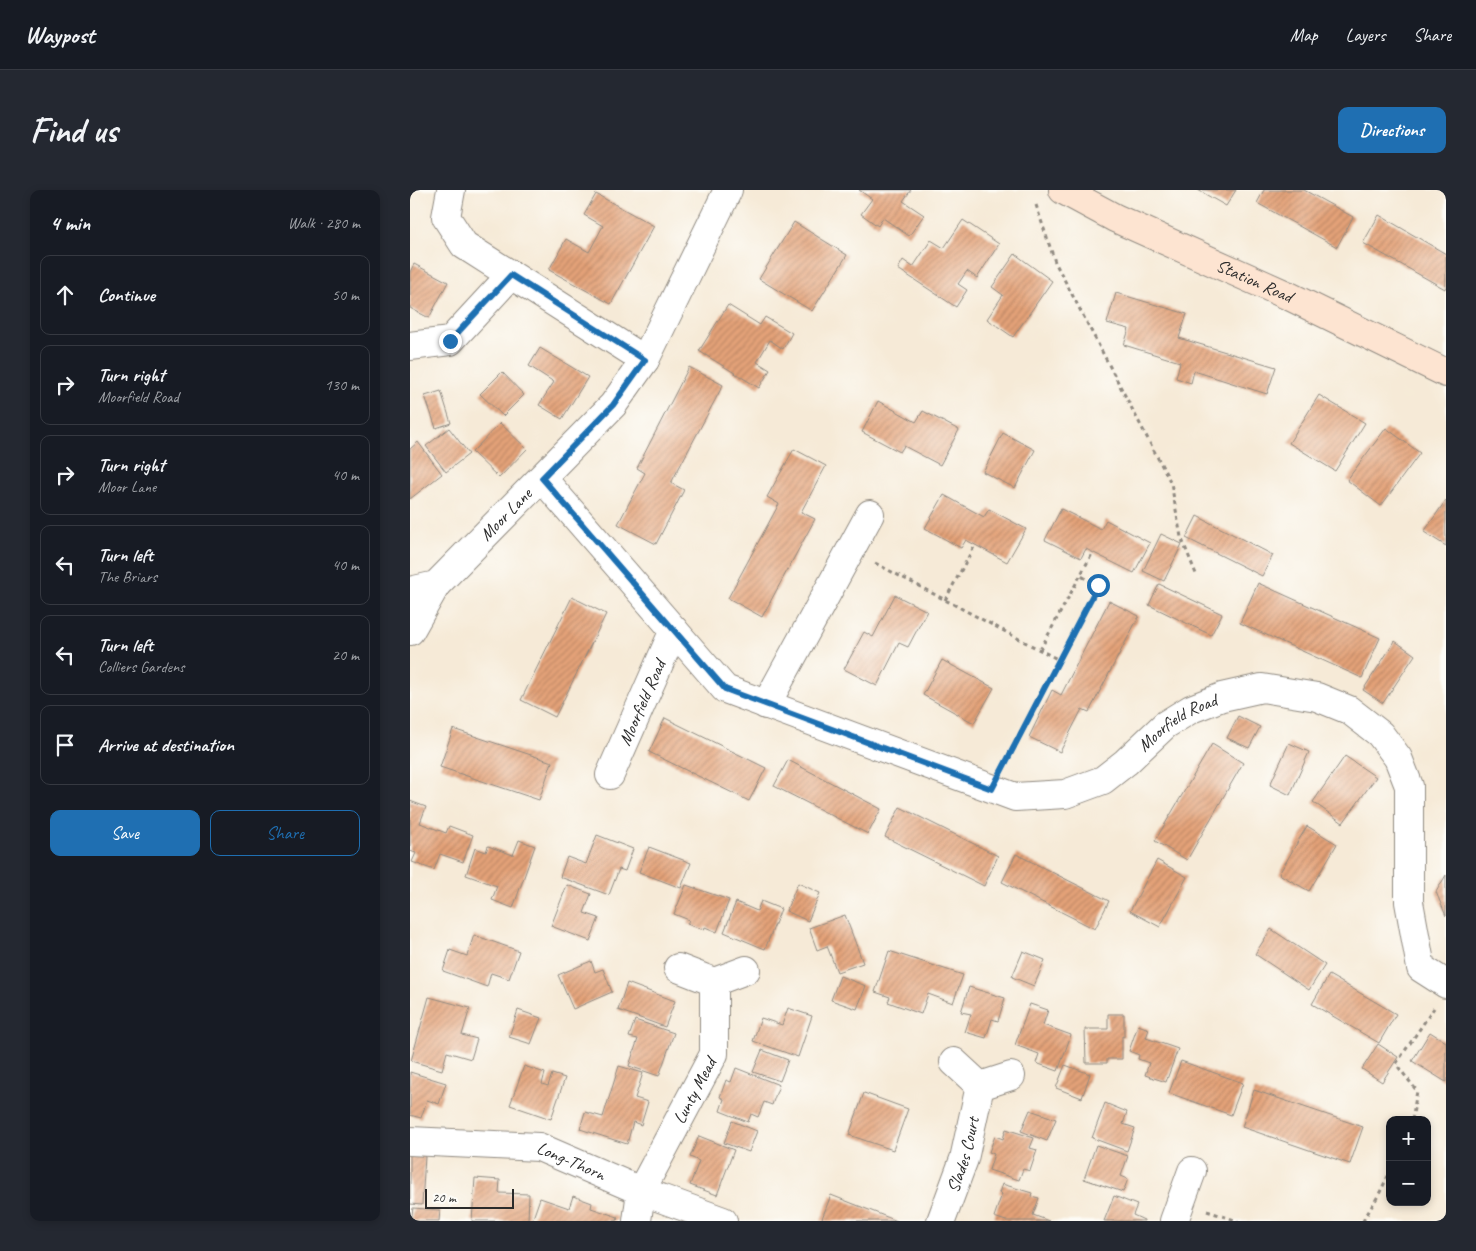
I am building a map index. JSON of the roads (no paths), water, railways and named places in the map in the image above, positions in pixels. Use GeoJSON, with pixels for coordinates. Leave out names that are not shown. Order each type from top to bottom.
{"type":"FeatureCollection","features":[{"type":"Feature","properties":{"kind":"street"},"geometry":{"type":"LineString","coordinates":[[451,190],[446,217],[464,244],[645,360]]}},
{"type":"Feature","properties":{"kind":"street","name":"Moor Lane"},"geometry":{"type":"LineString","coordinates":[[410,591],[436,584],[613,405],[645,360],[728,190]]}},
{"type":"Feature","properties":{"kind":"street","name":"Station Road"},"geometry":{"type":"LineString","coordinates":[[1063,190],[1115,218],[1291,297],[1446,373]]}},
{"type":"Feature","properties":{"kind":"street"},"geometry":{"type":"LineString","coordinates":[[410,346],[450,341],[511,275]]}},
{"type":"Feature","properties":{"kind":"street","name":"Moorfield Road"},"geometry":{"type":"LineString","coordinates":[[542,478],[725,689],[1015,797],[1065,794],[1103,780],[1126,762],[1165,725],[1191,709],[1222,696],[1262,688],[1317,696],[1349,710],[1380,734],[1398,758],[1409,786],[1409,902],[1422,968],[1440,996]]}},
{"type":"Feature","properties":{"kind":"street"},"geometry":{"type":"LineString","coordinates":[[766,705],[870,514]]}},
{"type":"Feature","properties":{"kind":"street"},"geometry":{"type":"LineString","coordinates":[[410,632],[436,584]]}},
{"type":"Feature","properties":{"kind":"street","name":"Moorfield Road"},"geometry":{"type":"LineString","coordinates":[[610,775],[674,630]]}},
{"type":"Feature","properties":{"kind":"street"},"geometry":{"type":"LineString","coordinates":[[678,968],[714,982],[746,970]]}},
{"type":"Feature","properties":{"kind":"street","name":"Lunty Mead"},"geometry":{"type":"LineString","coordinates":[[637,1221],[642,1191],[714,1054],[714,982]]}},
{"type":"Feature","properties":{"kind":"street"},"geometry":{"type":"LineString","coordinates":[[954,1062],[980,1086],[1011,1076]]}},
{"type":"Feature","properties":{"kind":"street","name":"Slades Court"},"geometry":{"type":"LineString","coordinates":[[941,1221],[964,1159],[980,1086]]}},
{"type":"Feature","properties":{"kind":"street","name":"Long-Thorn"},"geometry":{"type":"LineString","coordinates":[[410,1141],[539,1147],[642,1191],[723,1221]]}},
{"type":"Feature","properties":{"kind":"street"},"geometry":{"type":"LineString","coordinates":[[1174,1221],[1192,1171]]}}]}
